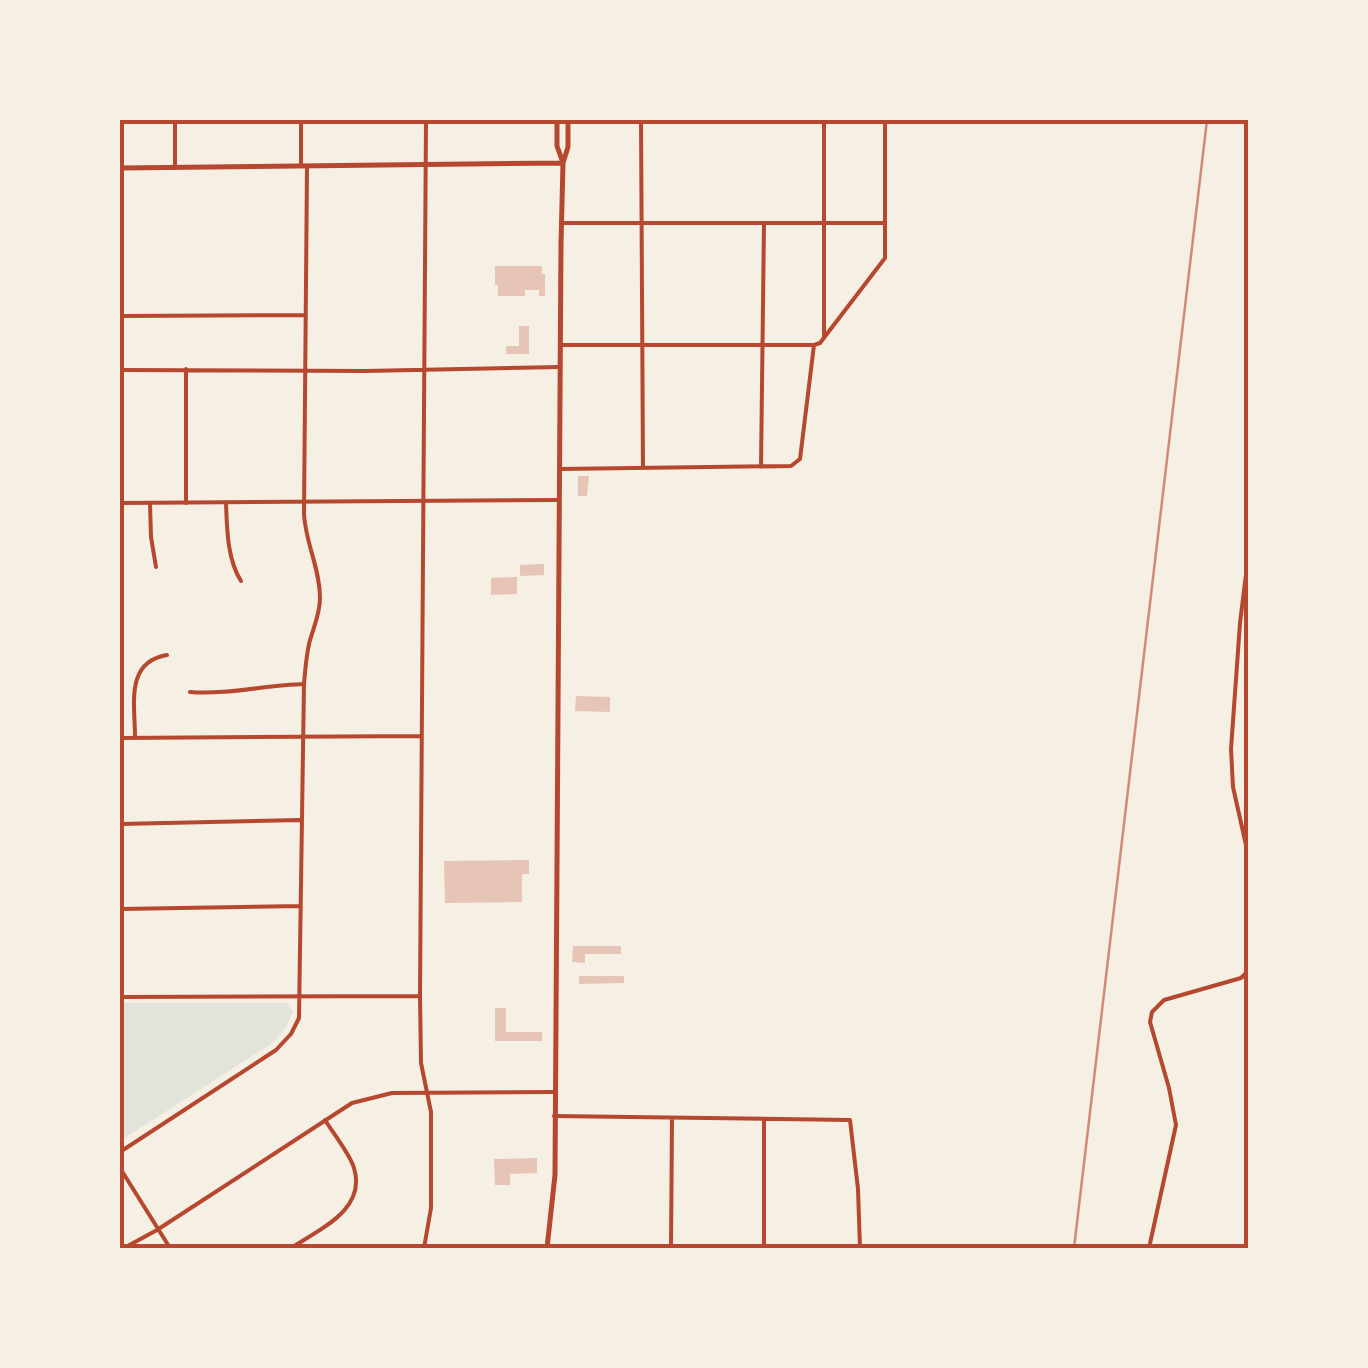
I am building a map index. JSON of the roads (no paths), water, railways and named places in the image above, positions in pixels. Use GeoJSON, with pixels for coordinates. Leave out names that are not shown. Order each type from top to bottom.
{"type":"FeatureCollection","features":[{"type":"Feature","properties":{"kind":"main road"},"geometry":{"type":"LineString","coordinates":[[557,120],[557,146],[563,163]]}},
{"type":"Feature","properties":{"kind":"main road"},"geometry":{"type":"LineString","coordinates":[[547,1248],[555,1175],[560,345],[563,163],[568,147],[568,120]]}},
{"type":"Feature","properties":{"kind":"main road"},"geometry":{"type":"LineString","coordinates":[[120,168],[563,163]]}},
{"type":"Feature","properties":{"kind":"street"},"geometry":{"type":"LineString","coordinates":[[175,120],[175,168]]}},
{"type":"Feature","properties":{"kind":"street"},"geometry":{"type":"LineString","coordinates":[[120,1152],[276,1050],[298,1018],[304,684],[320,602],[318,576],[307,540],[304,502],[301,120]]}},
{"type":"Feature","properties":{"kind":"street"},"geometry":{"type":"LineString","coordinates":[[424,1248],[431,1208],[430,1112],[422,1062],[420,996],[426,120]]}},
{"type":"Feature","properties":{"kind":"street"},"geometry":{"type":"LineString","coordinates":[[641,120],[643,468]]}},
{"type":"Feature","properties":{"kind":"street"},"geometry":{"type":"LineString","coordinates":[[824,120],[824,338]]}},
{"type":"Feature","properties":{"kind":"street"},"geometry":{"type":"LineString","coordinates":[[560,345],[820,343],[885,258],[885,120]]}},
{"type":"Feature","properties":{"kind":"street"},"geometry":{"type":"LineString","coordinates":[[562,223],[885,223]]}},
{"type":"Feature","properties":{"kind":"street"},"geometry":{"type":"LineString","coordinates":[[762,466],[764,223]]}},
{"type":"Feature","properties":{"kind":"street"},"geometry":{"type":"LineString","coordinates":[[120,316],[305,315]]}},
{"type":"Feature","properties":{"kind":"street"},"geometry":{"type":"LineString","coordinates":[[559,469],[791,466],[800,459],[814,345]]}},
{"type":"Feature","properties":{"kind":"street"},"geometry":{"type":"LineString","coordinates":[[120,370],[560,368]]}},
{"type":"Feature","properties":{"kind":"street"},"geometry":{"type":"LineString","coordinates":[[186,370],[186,503]]}},
{"type":"Feature","properties":{"kind":"street"},"geometry":{"type":"LineString","coordinates":[[120,503],[559,500]]}},
{"type":"Feature","properties":{"kind":"street"},"geometry":{"type":"LineString","coordinates":[[150,503],[156,567]]}},
{"type":"Feature","properties":{"kind":"street"},"geometry":{"type":"LineString","coordinates":[[226,503],[228,543],[242,581]]}},
{"type":"Feature","properties":{"kind":"street"},"geometry":{"type":"LineString","coordinates":[[1248,558],[1230,749],[1233,787],[1248,854]]}},
{"type":"Feature","properties":{"kind":"street"},"geometry":{"type":"LineString","coordinates":[[136,738],[135,686],[139,672],[153,657],[167,655]]}},
{"type":"Feature","properties":{"kind":"street"},"geometry":{"type":"LineString","coordinates":[[190,692],[304,684]]}},
{"type":"Feature","properties":{"kind":"street"},"geometry":{"type":"LineString","coordinates":[[120,738],[420,736]]}},
{"type":"Feature","properties":{"kind":"street"},"geometry":{"type":"LineString","coordinates":[[120,824],[302,820]]}},
{"type":"Feature","properties":{"kind":"street"},"geometry":{"type":"LineString","coordinates":[[120,909],[301,906]]}},
{"type":"Feature","properties":{"kind":"street"},"geometry":{"type":"LineString","coordinates":[[1149,1248],[1176,1125],[1150,1022],[1152,1012],[1164,1000],[1241,978],[1248,972]]}},
{"type":"Feature","properties":{"kind":"street"},"geometry":{"type":"LineString","coordinates":[[120,997],[420,996]]}},
{"type":"Feature","properties":{"kind":"street"},"geometry":{"type":"LineString","coordinates":[[124,1248],[158,1230],[352,1103],[392,1094],[554,1092]]}},
{"type":"Feature","properties":{"kind":"street"},"geometry":{"type":"LineString","coordinates":[[554,1116],[850,1120],[860,1248]]}},
{"type":"Feature","properties":{"kind":"street"},"geometry":{"type":"LineString","coordinates":[[671,1248],[672,1119]]}},
{"type":"Feature","properties":{"kind":"street"},"geometry":{"type":"LineString","coordinates":[[291,1248],[348,1210],[355,1188],[354,1168],[324,1120]]}},
{"type":"Feature","properties":{"kind":"street"},"geometry":{"type":"LineString","coordinates":[[764,1120],[764,1248]]}},
{"type":"Feature","properties":{"kind":"street"},"geometry":{"type":"LineString","coordinates":[[120,1168],[170,1248]]}},
{"type":"Feature","properties":{"kind":"railway"},"geometry":{"type":"LineString","coordinates":[[1074,1248],[1207,120]]}}]}
